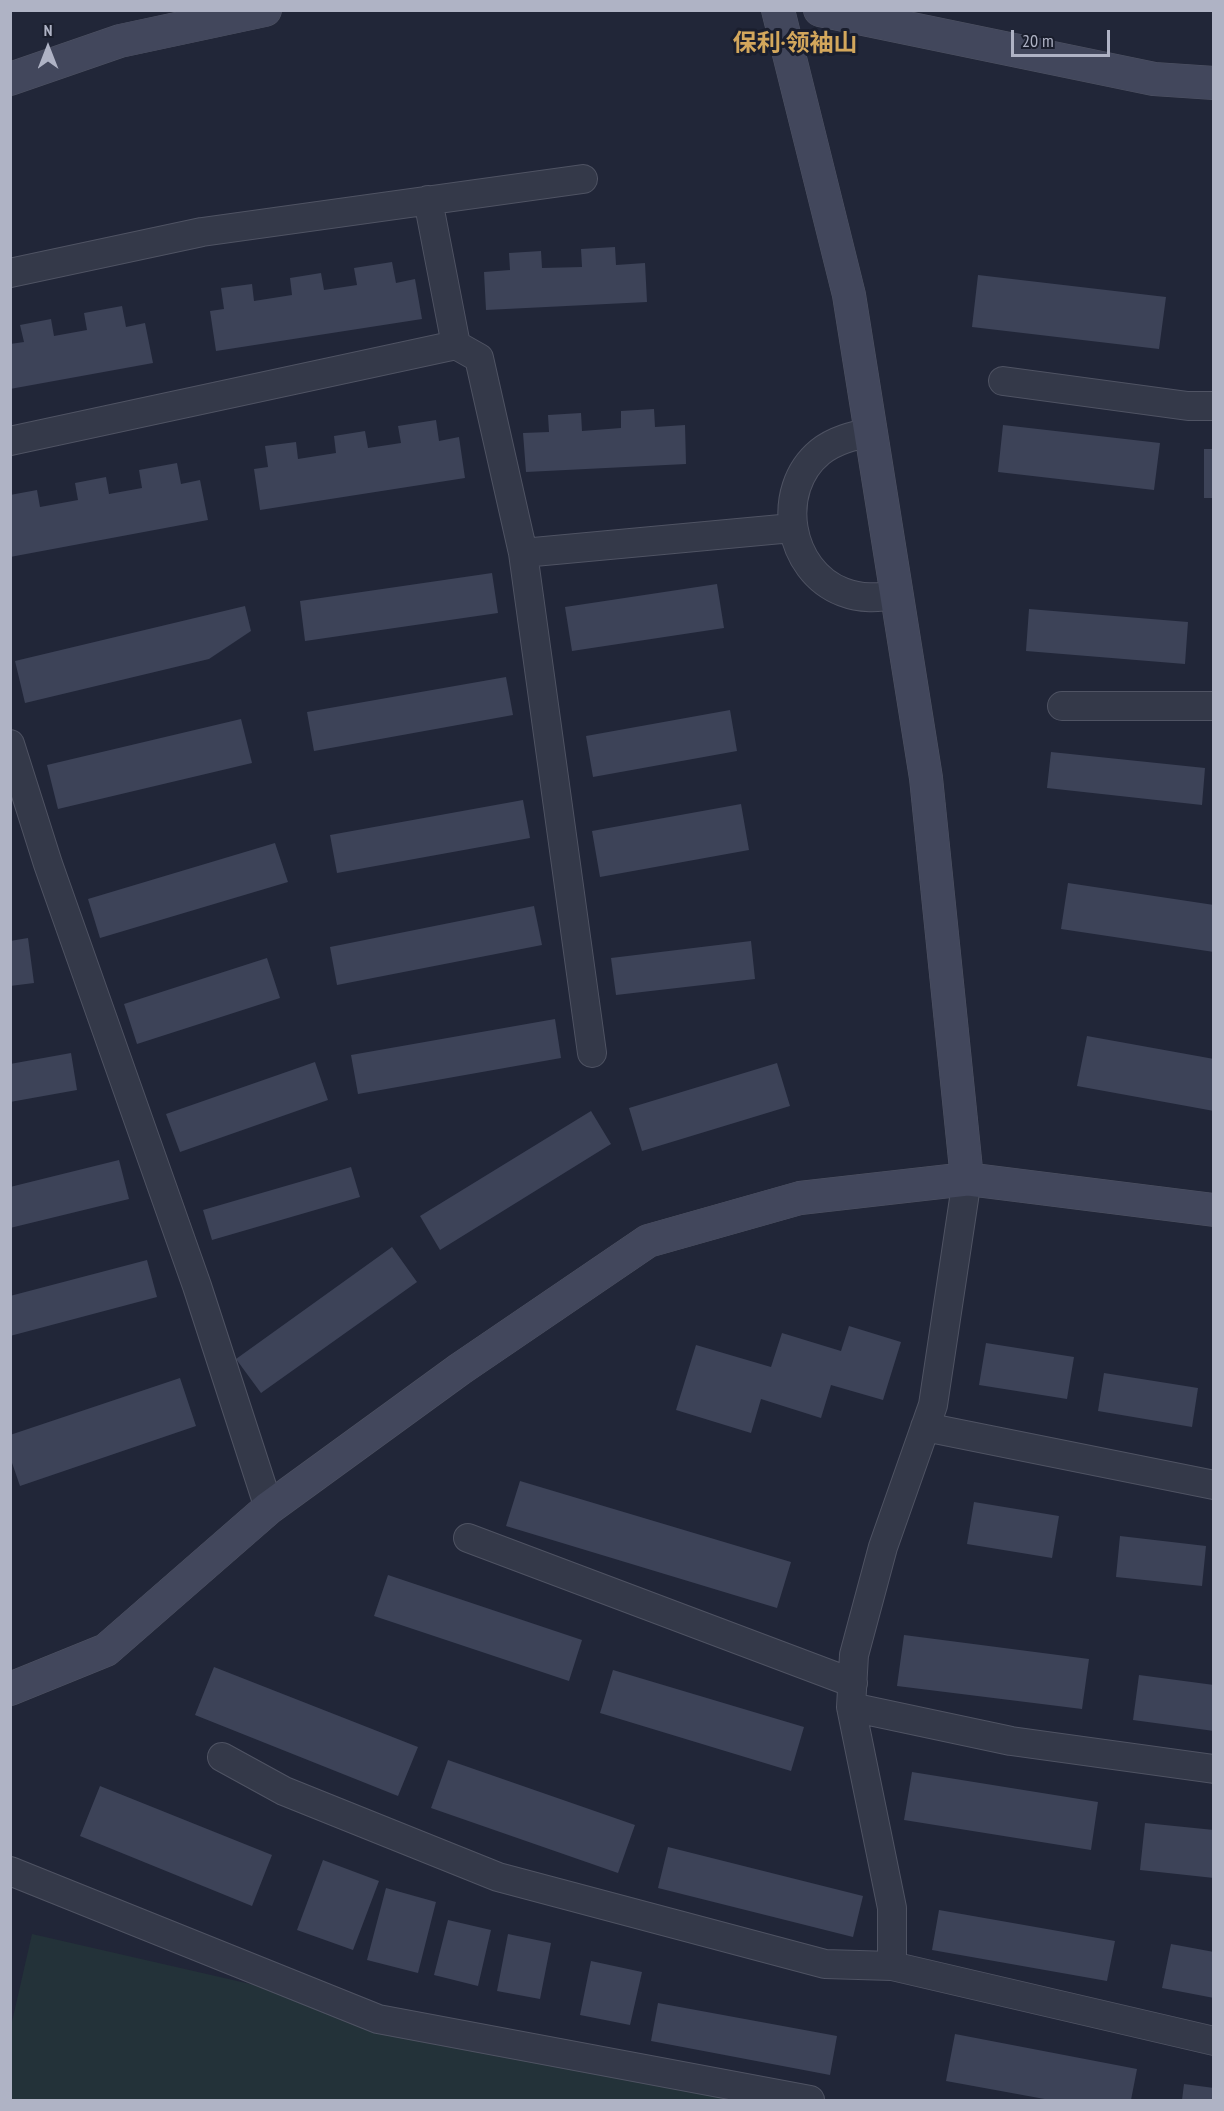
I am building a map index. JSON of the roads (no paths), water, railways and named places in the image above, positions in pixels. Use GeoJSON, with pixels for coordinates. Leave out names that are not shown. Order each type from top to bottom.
{"type":"FeatureCollection","features":[{"type":"Feature","properties":{"kind":"street"},"geometry":{"type":"LineString","coordinates":[[10,79],[120,40],[265,10]]}},
{"type":"Feature","properties":{"kind":"street"},"geometry":{"type":"LineString","coordinates":[[778,10],[849,295],[926,778],[967,1179],[933,1405],[883,1547],[854,1655],[852,1695],[892,1908],[892,1966]]}},
{"type":"Feature","properties":{"kind":"street"},"geometry":{"type":"LineString","coordinates":[[820,10],[1154,79],[1214,83]]}},
{"type":"Feature","properties":{"kind":"street"},"geometry":{"type":"LineString","coordinates":[[10,273],[202,232],[583,179]]}},
{"type":"Feature","properties":{"kind":"street"},"geometry":{"type":"LineString","coordinates":[[428,200],[456,345]]}},
{"type":"Feature","properties":{"kind":"street"},"geometry":{"type":"LineString","coordinates":[[10,441],[456,345],[479,358],[523,553],[592,1053]]}},
{"type":"Feature","properties":{"kind":"street"},"geometry":{"type":"LineString","coordinates":[[1003,381],[1188,406],[1214,406]]}},
{"type":"Feature","properties":{"kind":"street"},"geometry":{"type":"LineString","coordinates":[[871,432],[844,438],[820,453],[802,474],[792,500],[792,528],[801,555],[818,577],[842,592],[869,599],[897,595]]}},
{"type":"Feature","properties":{"kind":"street"},"geometry":{"type":"LineString","coordinates":[[523,553],[792,528]]}},
{"type":"Feature","properties":{"kind":"street"},"geometry":{"type":"LineString","coordinates":[[1062,706],[1214,706]]}},
{"type":"Feature","properties":{"kind":"street"},"geometry":{"type":"LineString","coordinates":[[10,744],[48,864],[197,1286],[269,1508]]}},
{"type":"Feature","properties":{"kind":"street"},"geometry":{"type":"LineString","coordinates":[[10,1689],[106,1650],[269,1508],[460,1370],[648,1241],[800,1198],[967,1179],[1214,1210]]}},
{"type":"Feature","properties":{"kind":"street"},"geometry":{"type":"LineString","coordinates":[[925,1427],[1214,1485]]}},
{"type":"Feature","properties":{"kind":"street"},"geometry":{"type":"LineString","coordinates":[[468,1538],[852,1695],[1011,1741],[1214,1769]]}},
{"type":"Feature","properties":{"kind":"street"},"geometry":{"type":"LineString","coordinates":[[222,1757],[284,1791],[498,1877],[825,1964],[892,1966],[1171,2033],[1214,2041]]}},
{"type":"Feature","properties":{"kind":"street"},"geometry":{"type":"LineString","coordinates":[[10,1871],[378,2019],[810,2100]]}},
{"type":"Feature","properties":{"kind":"district","name":"保利·领袖山"},"geometry":{"type":"Point","coordinates":[795,44]}}]}
